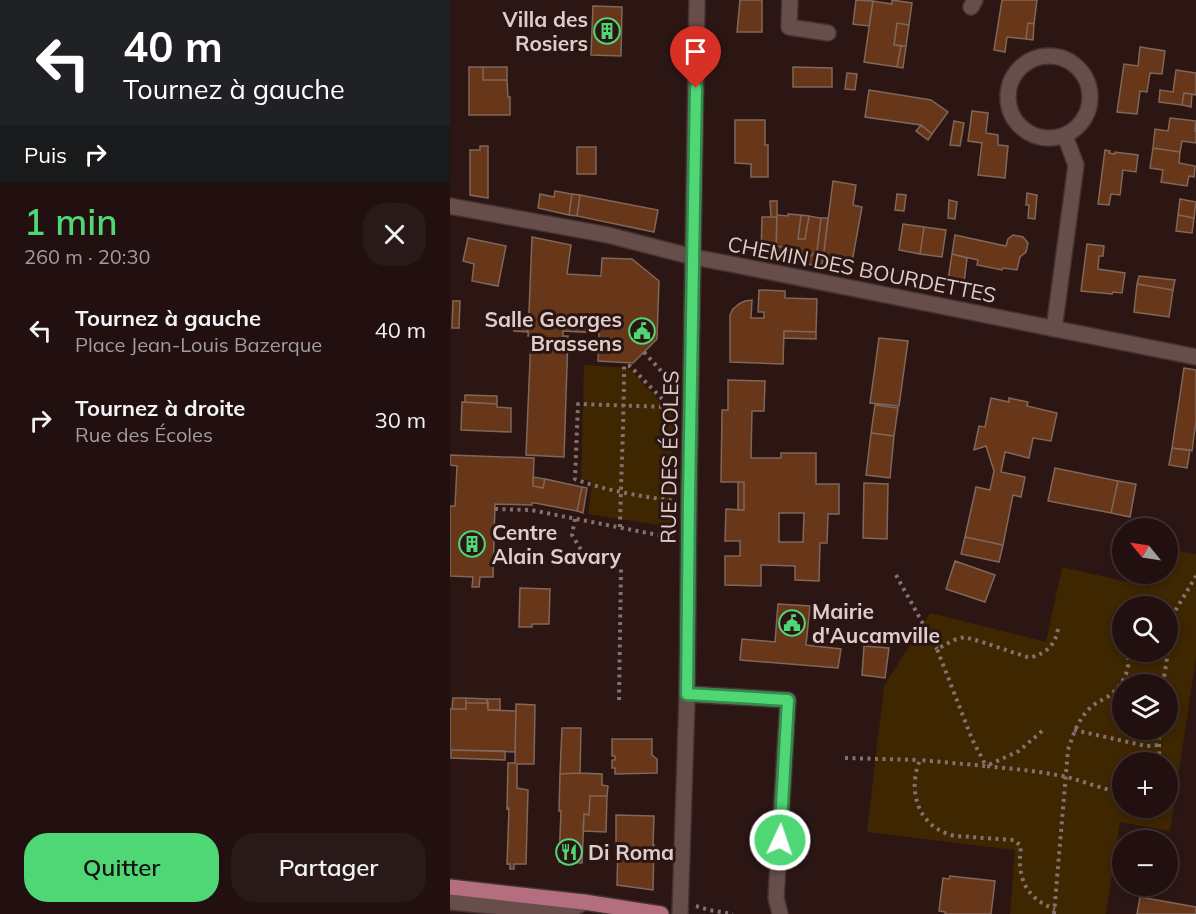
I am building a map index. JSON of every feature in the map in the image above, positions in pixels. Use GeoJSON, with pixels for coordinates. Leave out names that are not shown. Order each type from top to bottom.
{"type":"FeatureCollection","features":[{"type":"Feature","properties":{"kind":"main road"},"geometry":{"type":"LineString","coordinates":[[450,887],[584,902],[661,914]]}},
{"type":"Feature","properties":{"kind":"street","name":"RUE DES ÉCOLES"},"geometry":{"type":"LineString","coordinates":[[680,908],[687,694],[698,0]]}},
{"type":"Feature","properties":{"kind":"street"},"geometry":{"type":"LineString","coordinates":[[790,0],[789,27],[828,33]]}},
{"type":"Feature","properties":{"kind":"street"},"geometry":{"type":"LineString","coordinates":[[1052,55],[1066,59],[1077,66],[1086,77],[1090,90],[1090,104],[1077,128],[1065,136],[1052,139],[1026,132],[1016,122],[1010,111],[1007,97],[1016,72],[1026,63],[1039,57],[1052,55]]}},
{"type":"Feature","properties":{"kind":"street"},"geometry":{"type":"LineString","coordinates":[[1054,329],[1076,165],[1065,136]]}},
{"type":"Feature","properties":{"kind":"street","name":"CHEMIN DES BOURDETTES"},"geometry":{"type":"LineString","coordinates":[[450,206],[608,235],[693,257],[1196,357]]}},
{"type":"Feature","properties":{"kind":"street"},"geometry":{"type":"LineString","coordinates":[[687,694],[788,700],[776,898],[780,914]]}},
{"type":"Feature","properties":{"kind":"street"},"geometry":{"type":"LineString","coordinates":[[450,902],[566,913],[584,902]]}},
{"type":"Feature","properties":{"kind":"path"},"geometry":{"type":"LineString","coordinates":[[644,352],[671,382],[671,391]]}},
{"type":"Feature","properties":{"kind":"path"},"geometry":{"type":"LineString","coordinates":[[620,527],[624,366],[630,366],[670,407]]}},
{"type":"Feature","properties":{"kind":"path"},"geometry":{"type":"LineString","coordinates":[[670,399],[670,407]]}},
{"type":"Feature","properties":{"kind":"path"},"geometry":{"type":"LineString","coordinates":[[670,407],[578,404],[575,479],[591,486],[621,492],[676,501],[677,496]]}},
{"type":"Feature","properties":{"kind":"path"},"geometry":{"type":"LineString","coordinates":[[495,508],[531,510],[688,541]]}},
{"type":"Feature","properties":{"kind":"path"},"geometry":{"type":"LineString","coordinates":[[575,519],[572,535],[580,548],[596,564]]}},
{"type":"Feature","properties":{"kind":"path"},"geometry":{"type":"LineString","coordinates":[[619,700],[621,568]]}},
{"type":"Feature","properties":{"kind":"path"},"geometry":{"type":"LineString","coordinates":[[896,575],[937,649],[972,739],[986,766]]}},
{"type":"Feature","properties":{"kind":"path"},"geometry":{"type":"LineString","coordinates":[[1165,674],[1174,613],[1196,576]]}},
{"type":"Feature","properties":{"kind":"path"},"geometry":{"type":"LineString","coordinates":[[937,649],[964,637],[1029,658],[1049,649],[1057,638],[1058,630]]}},
{"type":"Feature","properties":{"kind":"path"},"geometry":{"type":"LineString","coordinates":[[920,760],[914,788],[920,812],[927,821],[948,835],[1014,840],[1021,846],[1020,869],[1026,888],[1036,900],[1054,912],[1068,750],[1074,730],[1088,709],[1118,688],[1126,675],[1129,662]]}},
{"type":"Feature","properties":{"kind":"path"},"geometry":{"type":"LineString","coordinates":[[1074,730],[1146,746],[1158,745]]}},
{"type":"Feature","properties":{"kind":"path"},"geometry":{"type":"LineString","coordinates":[[986,766],[1019,751],[1042,731]]}},
{"type":"Feature","properties":{"kind":"path"},"geometry":{"type":"LineString","coordinates":[[1158,740],[1158,752]]}},
{"type":"Feature","properties":{"kind":"path"},"geometry":{"type":"LineString","coordinates":[[844,758],[920,760],[1017,769],[1067,777],[1112,791]]}},
{"type":"Feature","properties":{"kind":"path"},"geometry":{"type":"LineString","coordinates":[[680,908],[733,914]]}},
{"type":"Feature","properties":{"kind":"shaded area"},"geometry":{"type":"Polygon","coordinates":[[[584,365],[629,368],[673,416],[672,527],[588,514],[592,481],[581,479],[584,365]]]}},
{"type":"Feature","properties":{"kind":"shaded area"},"geometry":{"type":"Polygon","coordinates":[[[1178,551],[1196,554],[1196,658],[1178,778],[1178,752],[1112,752],[1112,818],[1172,818],[1170,830],[1120,822],[1119,830],[1112,830],[1112,875],[1106,914],[1010,914],[1015,850],[867,832],[884,686],[930,613],[1046,642],[1062,567],[1112,578],[1112,584],[1137,584],[1150,587],[1150,584],[1178,584],[1178,551]]]}},
{"type":"Feature","properties":{"kind":"building"},"geometry":{"type":"Polygon","coordinates":[[[740,0],[762,0],[762,32],[737,32],[740,0]]]}},
{"type":"Feature","properties":{"kind":"building"},"geometry":{"type":"Polygon","coordinates":[[[856,0],[873,1],[869,26],[853,24],[856,0]]]}},
{"type":"Feature","properties":{"kind":"building"},"geometry":{"type":"Polygon","coordinates":[[[892,0],[912,3],[909,25],[897,23],[894,45],[901,46],[897,67],[864,62],[873,1],[892,4],[892,0]]]}},
{"type":"Feature","properties":{"kind":"building"},"geometry":{"type":"Polygon","coordinates":[[[1002,0],[1037,0],[1034,24],[1028,23],[1026,39],[1007,37],[1005,52],[994,50],[1002,0]]]}},
{"type":"Feature","properties":{"kind":"building","name":"Villa des Rosiers"},"geometry":{"type":"Polygon","coordinates":[[[593,6],[622,7],[621,56],[591,55],[593,6]]]}},
{"type":"Feature","properties":{"kind":"building"},"geometry":{"type":"Polygon","coordinates":[[[897,23],[909,25],[906,46],[894,45],[897,23]]]}},
{"type":"Feature","properties":{"kind":"building"},"geometry":{"type":"Polygon","coordinates":[[[1028,23],[1034,24],[1033,40],[1026,39],[1028,23]]]}},
{"type":"Feature","properties":{"kind":"building"},"geometry":{"type":"Polygon","coordinates":[[[901,46],[906,46],[903,68],[897,67],[901,46]]]}},
{"type":"Feature","properties":{"kind":"building"},"geometry":{"type":"Polygon","coordinates":[[[1140,47],[1165,51],[1162,74],[1150,73],[1147,92],[1140,91],[1137,114],[1117,112],[1124,64],[1138,66],[1140,47]]]}},
{"type":"Feature","properties":{"kind":"building"},"geometry":{"type":"Polygon","coordinates":[[[469,67],[483,67],[483,80],[507,80],[510,115],[469,115],[469,67]]]}},
{"type":"Feature","properties":{"kind":"building"},"geometry":{"type":"Polygon","coordinates":[[[483,67],[507,67],[507,80],[483,80],[483,67]]]}},
{"type":"Feature","properties":{"kind":"building"},"geometry":{"type":"Polygon","coordinates":[[[793,67],[832,68],[832,87],[793,87],[793,67]]]}},
{"type":"Feature","properties":{"kind":"building"},"geometry":{"type":"Polygon","coordinates":[[[1176,70],[1196,73],[1196,95],[1184,93],[1182,105],[1159,102],[1160,90],[1173,92],[1176,70]]]}},
{"type":"Feature","properties":{"kind":"building"},"geometry":{"type":"Polygon","coordinates":[[[847,73],[857,74],[855,90],[845,89],[847,73]]]}},
{"type":"Feature","properties":{"kind":"building"},"geometry":{"type":"Polygon","coordinates":[[[869,90],[931,100],[948,112],[932,134],[921,125],[865,117],[869,90]]]}},
{"type":"Feature","properties":{"kind":"building"},"geometry":{"type":"Polygon","coordinates":[[[1184,93],[1192,94],[1191,107],[1182,105],[1184,93]]]}},
{"type":"Feature","properties":{"kind":"building"},"geometry":{"type":"Polygon","coordinates":[[[972,111],[988,113],[986,133],[998,135],[998,145],[1008,146],[1005,178],[978,175],[982,143],[968,141],[972,111]]]}},
{"type":"Feature","properties":{"kind":"building"},"geometry":{"type":"Polygon","coordinates":[[[1170,118],[1196,121],[1196,143],[1182,141],[1180,152],[1153,148],[1155,129],[1168,131],[1170,118]]]}},
{"type":"Feature","properties":{"kind":"building"},"geometry":{"type":"Polygon","coordinates":[[[735,120],[765,120],[768,177],[751,177],[751,164],[735,163],[735,120]]]}},
{"type":"Feature","properties":{"kind":"building"},"geometry":{"type":"Polygon","coordinates":[[[954,121],[964,123],[960,146],[950,145],[954,121]]]}},
{"type":"Feature","properties":{"kind":"building"},"geometry":{"type":"Polygon","coordinates":[[[921,125],[932,134],[928,140],[916,131],[921,125]]]}},
{"type":"Feature","properties":{"kind":"building"},"geometry":{"type":"Polygon","coordinates":[[[480,146],[488,146],[488,198],[470,195],[470,150],[480,150],[480,146]]]}},
{"type":"Feature","properties":{"kind":"building"},"geometry":{"type":"Polygon","coordinates":[[[577,147],[596,147],[596,174],[577,174],[577,147]]]}},
{"type":"Feature","properties":{"kind":"building"},"geometry":{"type":"Polygon","coordinates":[[[1153,148],[1180,152],[1179,163],[1195,166],[1194,177],[1189,176],[1187,186],[1161,182],[1163,170],[1150,168],[1153,148]]]}},
{"type":"Feature","properties":{"kind":"building"},"geometry":{"type":"Polygon","coordinates":[[[1105,150],[1115,154],[1115,152],[1138,155],[1136,172],[1123,170],[1120,195],[1111,194],[1109,205],[1098,204],[1105,150]]]}},
{"type":"Feature","properties":{"kind":"building"},"geometry":{"type":"Polygon","coordinates":[[[833,181],[856,185],[853,205],[862,207],[850,273],[822,267],[833,181]]]}},
{"type":"Feature","properties":{"kind":"building"},"geometry":{"type":"Polygon","coordinates":[[[555,191],[572,194],[569,215],[538,208],[540,194],[554,197],[555,191]]]}},
{"type":"Feature","properties":{"kind":"building"},"geometry":{"type":"Polygon","coordinates":[[[1027,193],[1037,195],[1035,219],[1028,218],[1027,193]]]}},
{"type":"Feature","properties":{"kind":"building"},"geometry":{"type":"Polygon","coordinates":[[[572,194],[580,195],[577,216],[569,215],[572,194]]]}},
{"type":"Feature","properties":{"kind":"building"},"geometry":{"type":"Polygon","coordinates":[[[897,194],[906,195],[904,211],[895,210],[897,194]]]}},
{"type":"Feature","properties":{"kind":"building"},"geometry":{"type":"Polygon","coordinates":[[[580,195],[658,210],[654,232],[577,216],[580,195]]]}},
{"type":"Feature","properties":{"kind":"building"},"geometry":{"type":"Polygon","coordinates":[[[1180,199],[1196,202],[1194,218],[1178,215],[1180,199]]]}},
{"type":"Feature","properties":{"kind":"building"},"geometry":{"type":"Polygon","coordinates":[[[949,200],[957,202],[955,219],[948,218],[949,200]]]}},
{"type":"Feature","properties":{"kind":"building"},"geometry":{"type":"Polygon","coordinates":[[[770,201],[777,201],[777,217],[771,217],[770,201]]]}},
{"type":"Feature","properties":{"kind":"building"},"geometry":{"type":"Polygon","coordinates":[[[788,214],[801,215],[798,239],[805,239],[809,216],[821,218],[817,251],[811,256],[787,252],[783,247],[776,246],[777,215],[788,216],[788,214]]]}},
{"type":"Feature","properties":{"kind":"building"},"geometry":{"type":"Polygon","coordinates":[[[801,215],[809,216],[805,239],[798,239],[801,215]]]}},
{"type":"Feature","properties":{"kind":"building"},"geometry":{"type":"Polygon","coordinates":[[[1178,215],[1194,218],[1192,233],[1176,231],[1178,215]]]}},
{"type":"Feature","properties":{"kind":"building"},"geometry":{"type":"Polygon","coordinates":[[[762,217],[777,217],[776,257],[761,254],[762,217]]]}},
{"type":"Feature","properties":{"kind":"building"},"geometry":{"type":"Polygon","coordinates":[[[821,218],[828,218],[822,267],[776,257],[776,246],[783,247],[787,252],[811,256],[817,251],[821,218]]]}},
{"type":"Feature","properties":{"kind":"building"},"geometry":{"type":"Polygon","coordinates":[[[903,224],[924,227],[920,254],[899,250],[903,224]]]}},
{"type":"Feature","properties":{"kind":"building"},"geometry":{"type":"Polygon","coordinates":[[[924,227],[946,230],[942,257],[920,254],[924,227]]]}},
{"type":"Feature","properties":{"kind":"building"},"geometry":{"type":"Polygon","coordinates":[[[955,235],[1006,246],[1008,239],[1013,235],[1023,237],[1028,243],[1026,252],[1020,257],[1017,270],[1003,268],[1002,270],[977,265],[978,260],[952,254],[955,235]]]}},
{"type":"Feature","properties":{"kind":"building"},"geometry":{"type":"Polygon","coordinates":[[[532,237],[571,245],[567,274],[601,276],[602,258],[632,259],[659,281],[657,339],[633,363],[598,361],[599,333],[563,331],[563,336],[568,336],[564,457],[526,455],[532,237]]]}},
{"type":"Feature","properties":{"kind":"building"},"geometry":{"type":"Polygon","coordinates":[[[468,238],[506,246],[498,286],[472,281],[474,264],[463,261],[468,238]]]}},
{"type":"Feature","properties":{"kind":"building"},"geometry":{"type":"Polygon","coordinates":[[[1087,244],[1104,246],[1103,256],[1099,256],[1098,269],[1125,273],[1122,293],[1081,291],[1087,244]]]}},
{"type":"Feature","properties":{"kind":"building"},"geometry":{"type":"Polygon","coordinates":[[[952,254],[967,258],[964,283],[948,280],[952,254]]]}},
{"type":"Feature","properties":{"kind":"building"},"geometry":{"type":"Polygon","coordinates":[[[1139,276],[1175,280],[1173,290],[1137,284],[1139,276]]]}},
{"type":"Feature","properties":{"kind":"building"},"geometry":{"type":"Polygon","coordinates":[[[1137,284],[1173,290],[1169,317],[1134,312],[1137,284]]]}},
{"type":"Feature","properties":{"kind":"building"},"geometry":{"type":"Polygon","coordinates":[[[759,290],[785,291],[785,298],[817,299],[816,332],[784,331],[783,364],[730,362],[730,315],[739,304],[752,300],[751,318],[764,318],[764,312],[758,312],[759,290]]]}},
{"type":"Feature","properties":{"kind":"building"},"geometry":{"type":"Polygon","coordinates":[[[453,301],[460,301],[459,328],[452,328],[453,301]]]}},
{"type":"Feature","properties":{"kind":"building"},"geometry":{"type":"Polygon","coordinates":[[[514,315],[528,315],[527,332],[514,331],[514,315]]]}},
{"type":"Feature","properties":{"kind":"building"},"geometry":{"type":"Polygon","coordinates":[[[784,331],[816,332],[816,339],[784,338],[784,331]]]}},
{"type":"Feature","properties":{"kind":"building"},"geometry":{"type":"Polygon","coordinates":[[[879,338],[908,341],[899,406],[870,403],[879,338]]]}},
{"type":"Feature","properties":{"kind":"building"},"geometry":{"type":"Polygon","coordinates":[[[1184,368],[1196,370],[1196,421],[1192,451],[1172,448],[1184,368]]]}},
{"type":"Feature","properties":{"kind":"building"},"geometry":{"type":"Polygon","coordinates":[[[728,380],[765,381],[764,411],[752,411],[751,458],[781,458],[781,453],[816,453],[816,484],[839,484],[839,514],[828,514],[827,543],[820,543],[819,581],[795,580],[795,566],[761,565],[761,586],[725,585],[725,556],[740,556],[740,541],[725,541],[726,509],[744,510],[744,482],[721,482],[722,410],[728,410],[728,380]],[[779,513],[779,542],[803,542],[804,513],[779,513]]]}},
{"type":"Feature","properties":{"kind":"building"},"geometry":{"type":"Polygon","coordinates":[[[465,395],[497,396],[497,404],[465,402],[465,395]]]}},
{"type":"Feature","properties":{"kind":"building"},"geometry":{"type":"Polygon","coordinates":[[[991,398],[1009,402],[1009,398],[1028,402],[1027,406],[1057,413],[1051,441],[1033,438],[1029,458],[1005,452],[1001,472],[1025,477],[1021,497],[1013,495],[1003,545],[965,537],[976,487],[990,490],[994,471],[986,446],[974,450],[979,426],[985,427],[991,398]]]}},
{"type":"Feature","properties":{"kind":"building"},"geometry":{"type":"Polygon","coordinates":[[[462,402],[497,404],[497,407],[511,408],[511,432],[461,430],[462,402]]]}},
{"type":"Feature","properties":{"kind":"building"},"geometry":{"type":"Polygon","coordinates":[[[875,405],[898,408],[894,436],[871,433],[875,405]]]}},
{"type":"Feature","properties":{"kind":"building"},"geometry":{"type":"Polygon","coordinates":[[[871,433],[894,436],[890,478],[866,475],[871,433]]]}},
{"type":"Feature","properties":{"kind":"building"},"geometry":{"type":"Polygon","coordinates":[[[1172,448],[1190,450],[1187,468],[1169,465],[1172,448]]]}},
{"type":"Feature","properties":{"kind":"building","name":"Centre Alain Savary"},"geometry":{"type":"Polygon","coordinates":[[[450,455],[534,458],[533,486],[543,488],[545,479],[582,487],[577,511],[535,503],[532,505],[495,504],[493,577],[480,577],[479,587],[472,587],[473,577],[450,576],[450,506],[455,506],[457,466],[450,465],[450,455]]]}},
{"type":"Feature","properties":{"kind":"building"},"geometry":{"type":"Polygon","coordinates":[[[1055,468],[1118,481],[1111,513],[1048,501],[1055,468]]]}},
{"type":"Feature","properties":{"kind":"building"},"geometry":{"type":"Polygon","coordinates":[[[533,477],[545,479],[543,488],[533,486],[533,477]]]}},
{"type":"Feature","properties":{"kind":"building"},"geometry":{"type":"Polygon","coordinates":[[[1118,481],[1136,484],[1130,517],[1111,513],[1118,481]]]}},
{"type":"Feature","properties":{"kind":"building"},"geometry":{"type":"Polygon","coordinates":[[[738,482],[744,482],[744,510],[738,510],[738,482]]]}},
{"type":"Feature","properties":{"kind":"building"},"geometry":{"type":"Polygon","coordinates":[[[864,483],[888,484],[887,539],[863,538],[864,483]]]}},
{"type":"Feature","properties":{"kind":"building"},"geometry":{"type":"Polygon","coordinates":[[[582,487],[587,488],[583,513],[577,511],[582,487]]]}},
{"type":"Feature","properties":{"kind":"building"},"geometry":{"type":"Polygon","coordinates":[[[965,537],[1003,545],[999,562],[961,554],[965,537]]]}},
{"type":"Feature","properties":{"kind":"building"},"geometry":{"type":"Polygon","coordinates":[[[955,561],[995,575],[985,602],[946,589],[955,561]]]}},
{"type":"Feature","properties":{"kind":"building"},"geometry":{"type":"Polygon","coordinates":[[[520,588],[550,589],[549,624],[519,627],[520,588]]]}},
{"type":"Feature","properties":{"kind":"building","name":"Mairie d'Aucamville"},"geometry":{"type":"Polygon","coordinates":[[[778,604],[810,606],[806,645],[841,649],[838,668],[740,660],[742,639],[775,642],[778,604]]]}},
{"type":"Feature","properties":{"kind":"building"},"geometry":{"type":"Polygon","coordinates":[[[864,646],[889,648],[885,678],[862,675],[864,646]]]}},
{"type":"Feature","properties":{"kind":"building"},"geometry":{"type":"Polygon","coordinates":[[[453,698],[466,698],[466,709],[452,709],[453,698]]]}},
{"type":"Feature","properties":{"kind":"building"},"geometry":{"type":"Polygon","coordinates":[[[466,698],[487,699],[488,703],[466,703],[466,698]]]}},
{"type":"Feature","properties":{"kind":"building"},"geometry":{"type":"Polygon","coordinates":[[[487,699],[500,699],[500,710],[488,710],[487,699]]]}},
{"type":"Feature","properties":{"kind":"building"},"geometry":{"type":"Polygon","coordinates":[[[466,703],[488,703],[488,710],[516,711],[515,752],[450,750],[450,709],[466,709],[466,703]]]}},
{"type":"Feature","properties":{"kind":"building"},"geometry":{"type":"Polygon","coordinates":[[[516,704],[535,705],[534,764],[517,764],[517,788],[528,790],[526,864],[514,864],[514,869],[510,869],[510,864],[507,864],[508,763],[515,763],[516,704]]]}},
{"type":"Feature","properties":{"kind":"building"},"geometry":{"type":"Polygon","coordinates":[[[562,728],[581,728],[580,773],[560,774],[562,728]]]}},
{"type":"Feature","properties":{"kind":"building"},"geometry":{"type":"Polygon","coordinates":[[[612,739],[652,739],[652,755],[657,759],[657,773],[615,774],[615,768],[612,768],[612,760],[615,760],[615,756],[612,756],[612,739]]]}},
{"type":"Feature","properties":{"kind":"building"},"geometry":{"type":"Polygon","coordinates":[[[451,750],[505,751],[505,760],[451,758],[451,750]]]}},
{"type":"Feature","properties":{"kind":"building"},"geometry":{"type":"Polygon","coordinates":[[[560,774],[602,774],[602,785],[608,786],[607,796],[590,796],[589,815],[584,814],[582,863],[559,862],[560,774]]]}},
{"type":"Feature","properties":{"kind":"building"},"geometry":{"type":"Polygon","coordinates":[[[590,796],[607,796],[606,832],[583,831],[584,814],[589,815],[590,796]]]}},
{"type":"Feature","properties":{"kind":"building"},"geometry":{"type":"Polygon","coordinates":[[[616,815],[654,816],[653,890],[617,885],[616,815]]]}},
{"type":"Feature","properties":{"kind":"building"},"geometry":{"type":"Polygon","coordinates":[[[950,876],[995,881],[991,914],[945,914],[939,911],[943,878],[949,879],[950,876]]]}},
{"type":"Feature","properties":{"kind":"building"},"geometry":{"type":"Polygon","coordinates":[[[1140,897],[1196,907],[1196,914],[1137,914],[1140,897]]]}},
{"type":"Feature","properties":{"kind":"place","name":"Villa des Rosiers"},"geometry":{"type":"Point","coordinates":[607,31]}},
{"type":"Feature","properties":{"kind":"place","name":"Salle Georges Brassens"},"geometry":{"type":"Point","coordinates":[642,331]}},
{"type":"Feature","properties":{"kind":"place","name":"Centre Alain Savary"},"geometry":{"type":"Point","coordinates":[472,544]}},
{"type":"Feature","properties":{"kind":"place","name":"Mairie d'Aucamville"},"geometry":{"type":"Point","coordinates":[792,623]}},
{"type":"Feature","properties":{"kind":"place","name":"Di Roma"},"geometry":{"type":"Point","coordinates":[569,852]}},
{"type":"Feature","properties":{"kind":"route"},"geometry":{"type":"LineString","coordinates":[[696,88],[687,694],[788,700],[780,840]]}}]}
